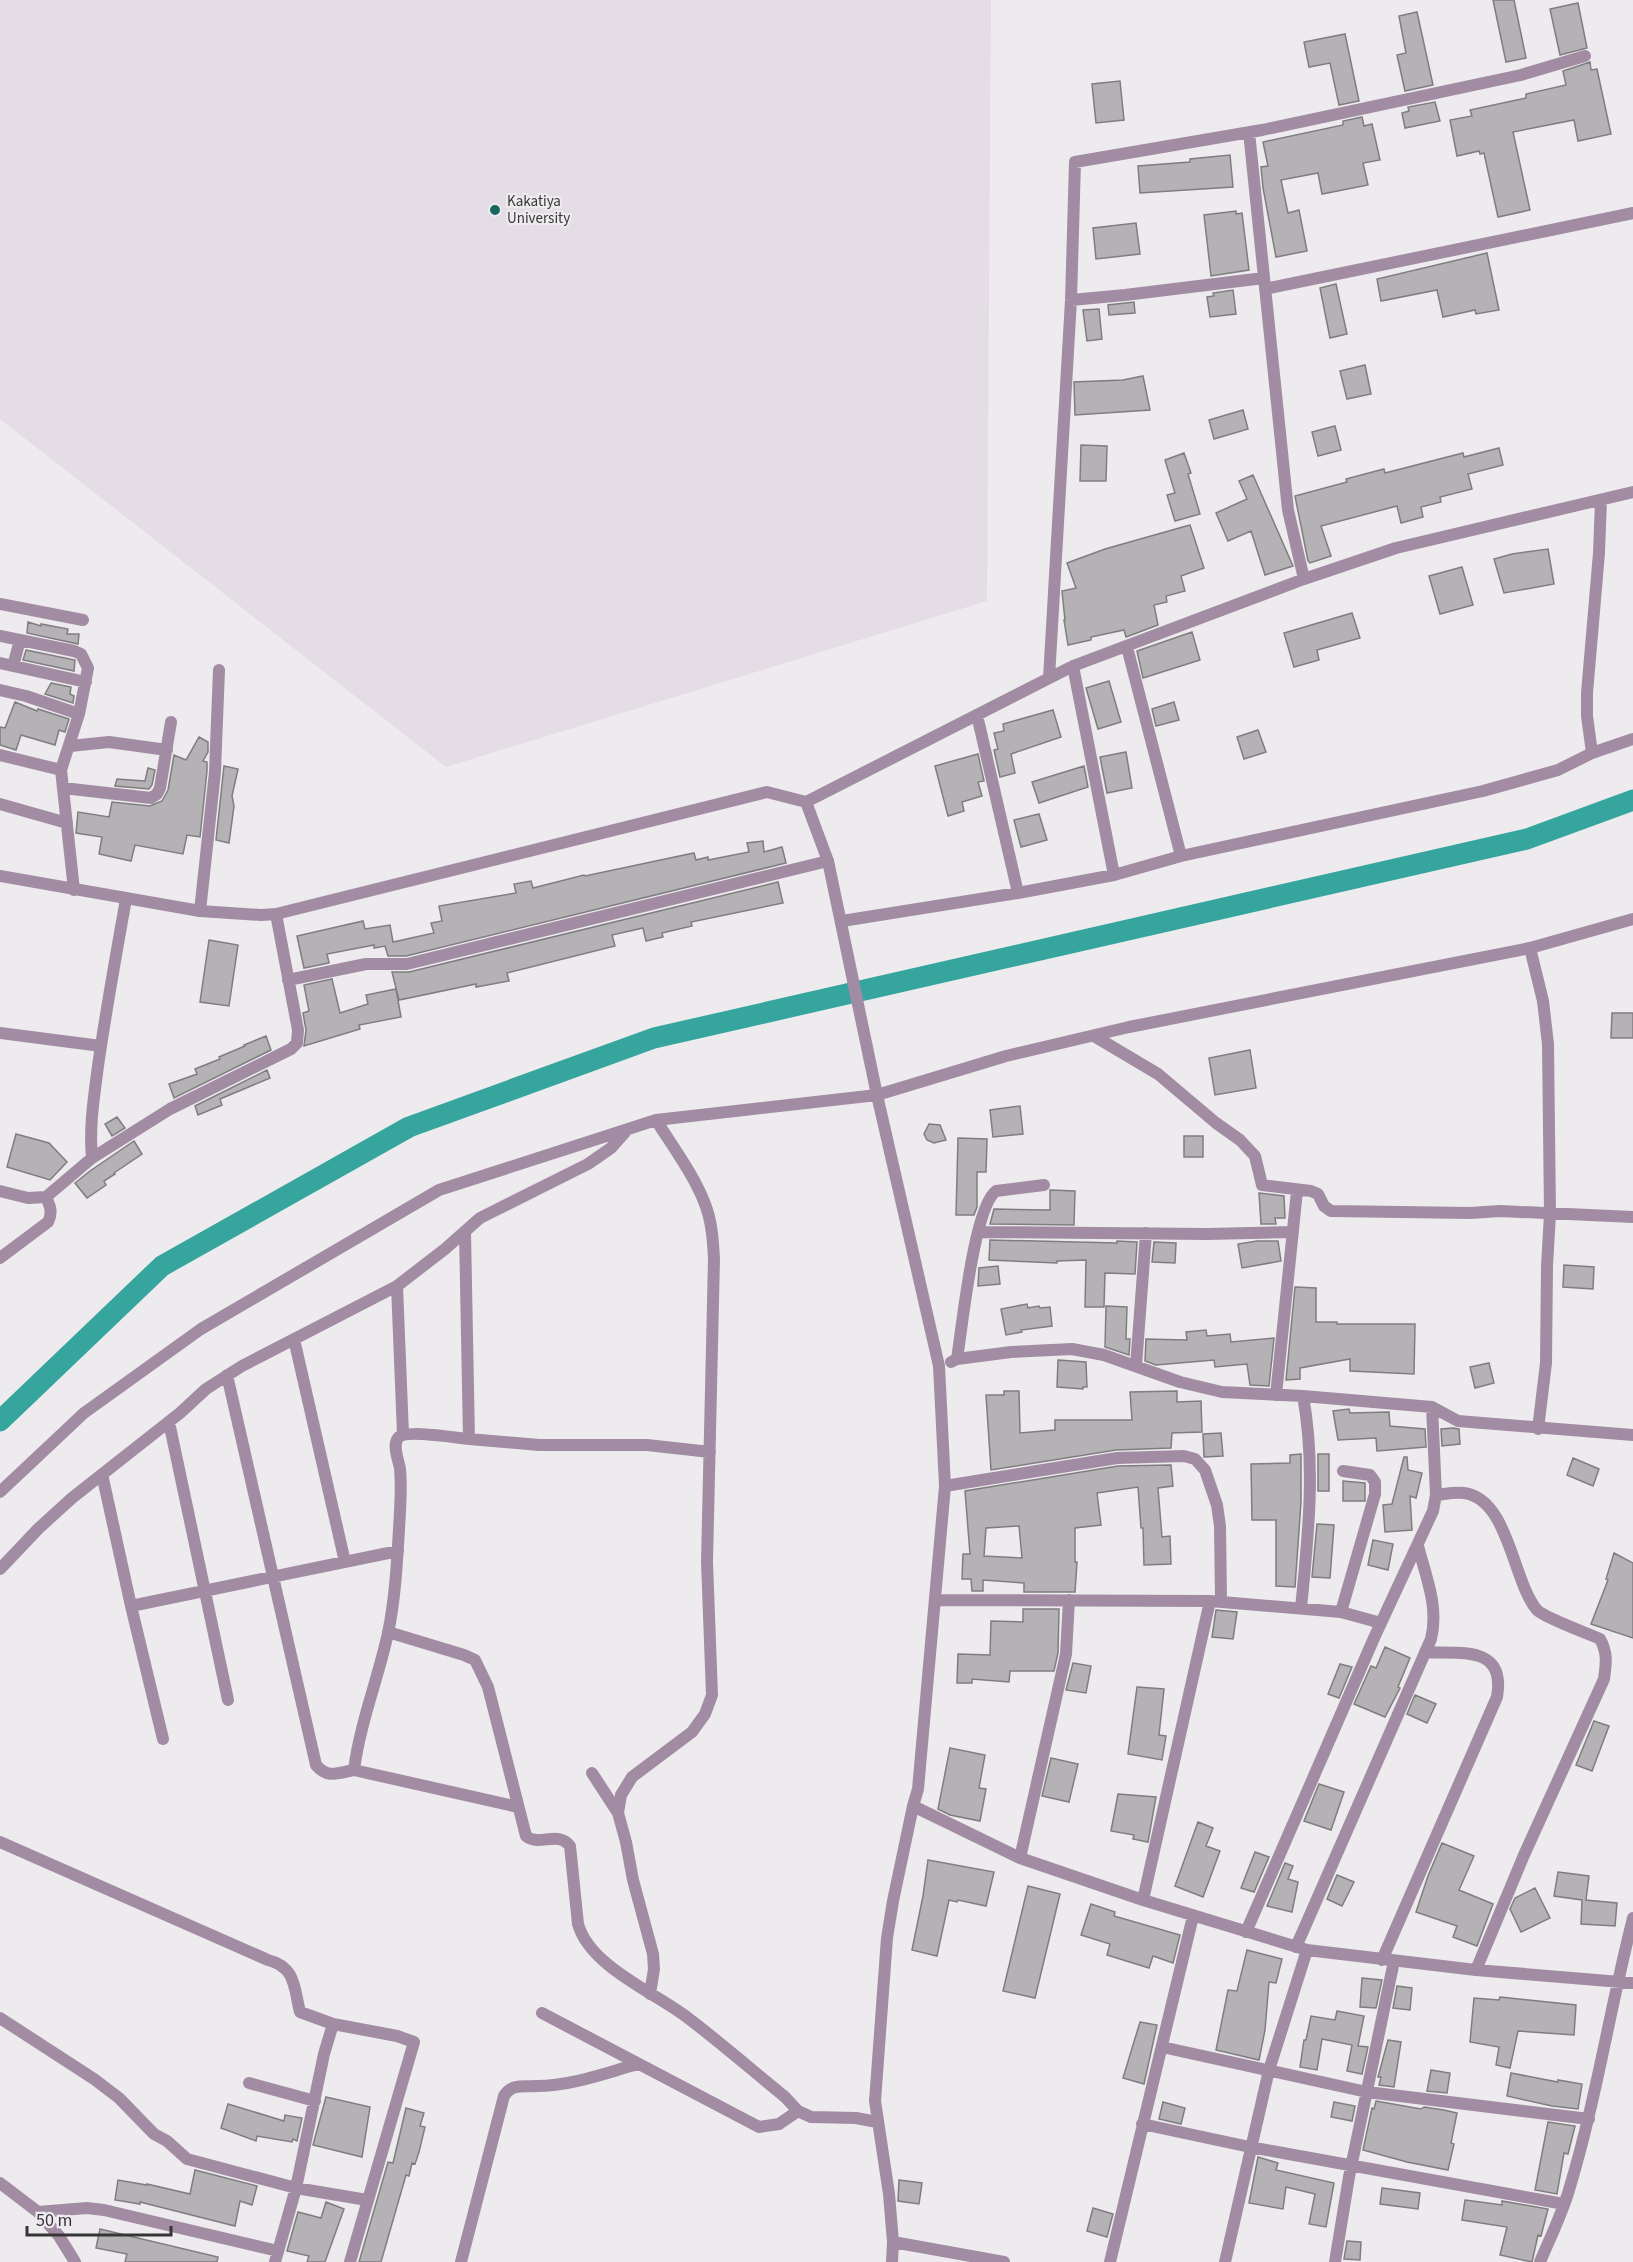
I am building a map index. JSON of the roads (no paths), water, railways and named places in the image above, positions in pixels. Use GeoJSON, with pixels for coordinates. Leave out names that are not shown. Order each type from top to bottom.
{"type":"FeatureCollection","features":[{"type":"Feature","properties":{"kind":"street"},"geometry":{"type":"LineString","coordinates":[[1049,678],[1071,300],[1075,162],[1249,132],[1521,75],[1585,56]]}},
{"type":"Feature","properties":{"kind":"street"},"geometry":{"type":"LineString","coordinates":[[1249,132],[1288,510],[1304,579]]}},
{"type":"Feature","properties":{"kind":"street"},"geometry":{"type":"LineString","coordinates":[[1071,300],[1264,283],[1633,213]]}},
{"type":"Feature","properties":{"kind":"street"},"geometry":{"type":"LineString","coordinates":[[0,876],[200,911],[276,914],[767,792],[806,802],[1073,666],[1304,579],[1396,548],[1633,492]]}},
{"type":"Feature","properties":{"kind":"street"},"geometry":{"type":"LineString","coordinates":[[1592,753],[1587,716],[1587,693],[1599,553],[1601,500]]}},
{"type":"Feature","properties":{"kind":"street"},"geometry":{"type":"LineString","coordinates":[[0,604],[83,620]]}},
{"type":"Feature","properties":{"kind":"street"},"geometry":{"type":"LineString","coordinates":[[0,636],[65,648],[81,654],[88,668],[79,714],[61,770],[74,890]]}},
{"type":"Feature","properties":{"kind":"street"},"geometry":{"type":"LineString","coordinates":[[13,666],[20,640]]}},
{"type":"Feature","properties":{"kind":"street"},"geometry":{"type":"LineString","coordinates":[[1127,647],[1181,856]]}},
{"type":"Feature","properties":{"kind":"street"},"geometry":{"type":"LineString","coordinates":[[0,663],[86,682]]}},
{"type":"Feature","properties":{"kind":"street"},"geometry":{"type":"LineString","coordinates":[[1073,666],[1114,875]]}},
{"type":"Feature","properties":{"kind":"street"},"geometry":{"type":"LineString","coordinates":[[200,911],[215,772],[219,670]]}},
{"type":"Feature","properties":{"kind":"street"},"geometry":{"type":"LineString","coordinates":[[0,690],[26,696],[79,714]]}},
{"type":"Feature","properties":{"kind":"street"},"geometry":{"type":"LineString","coordinates":[[977,715],[1018,893]]}},
{"type":"Feature","properties":{"kind":"street"},"geometry":{"type":"LineString","coordinates":[[63,788],[151,798],[160,788],[171,722]]}},
{"type":"Feature","properties":{"kind":"street"},"geometry":{"type":"LineString","coordinates":[[842,921],[1114,875],[1181,856],[1483,791],[1558,770],[1592,753],[1633,739]]}},
{"type":"Feature","properties":{"kind":"street"},"geometry":{"type":"LineString","coordinates":[[70,746],[109,742],[167,750]]}},
{"type":"Feature","properties":{"kind":"street"},"geometry":{"type":"LineString","coordinates":[[0,755],[61,770]]}},
{"type":"Feature","properties":{"kind":"street"},"geometry":{"type":"LineString","coordinates":[[806,802],[828,861],[877,1095],[939,1366],[945,1486],[918,1789],[892,1901],[887,1938],[875,2101],[889,2194],[893,2242],[892,2262]]}},
{"type":"Feature","properties":{"kind":"street"},"geometry":{"type":"LineString","coordinates":[[0,804],[67,823]]}},
{"type":"Feature","properties":{"kind":"street"},"geometry":{"type":"LineString","coordinates":[[288,980],[366,964],[407,964],[828,861]]}},
{"type":"Feature","properties":{"kind":"street"},"geometry":{"type":"LineString","coordinates":[[92,1158],[90,1136],[101,1046],[126,899]]}},
{"type":"Feature","properties":{"kind":"street"},"geometry":{"type":"LineString","coordinates":[[0,1191],[28,1198],[46,1197],[92,1158],[170,1109],[291,1049],[297,1043],[299,1036],[276,914]]}},
{"type":"Feature","properties":{"kind":"street"},"geometry":{"type":"LineString","coordinates":[[0,1492],[84,1413],[201,1329],[439,1190],[656,1120],[877,1095],[1006,1056],[1129,1027],[1530,948],[1633,919]]}},
{"type":"Feature","properties":{"kind":"street"},"geometry":{"type":"LineString","coordinates":[[1530,948],[1543,1002],[1548,1044],[1550,1214],[1546,1287],[1546,1363],[1538,1429]]}},
{"type":"Feature","properties":{"kind":"street"},"geometry":{"type":"LineString","coordinates":[[0,1033],[101,1046]]}},
{"type":"Feature","properties":{"kind":"street"},"geometry":{"type":"LineString","coordinates":[[1094,1036],[1158,1074],[1216,1123],[1240,1140],[1255,1156],[1262,1185],[1311,1191],[1318,1194],[1324,1206],[1331,1211],[1470,1213],[1500,1211],[1633,1217]]}},
{"type":"Feature","properties":{"kind":"street"},"geometry":{"type":"LineString","coordinates":[[618,1814],[621,1795],[632,1776],[692,1731],[705,1714],[712,1695],[707,1562],[714,1259],[712,1231],[706,1206],[697,1186],[656,1120]]}},
{"type":"Feature","properties":{"kind":"street"},"geometry":{"type":"LineString","coordinates":[[0,1569],[72,1498],[169,1422],[206,1389],[227,1375],[397,1286],[480,1218],[588,1164],[611,1148],[628,1129]]}},
{"type":"Feature","properties":{"kind":"street"},"geometry":{"type":"LineString","coordinates":[[957,1359],[978,1232],[987,1202],[996,1191],[1044,1185]]}},
{"type":"Feature","properties":{"kind":"street"},"geometry":{"type":"LineString","coordinates":[[1276,1395],[1297,1191]]}},
{"type":"Feature","properties":{"kind":"street"},"geometry":{"type":"LineString","coordinates":[[0,1258],[48,1222],[51,1209],[46,1197]]}},
{"type":"Feature","properties":{"kind":"street"},"geometry":{"type":"LineString","coordinates":[[465,1232],[469,1439]]}},
{"type":"Feature","properties":{"kind":"street"},"geometry":{"type":"LineString","coordinates":[[978,1232],[1293,1232]]}},
{"type":"Feature","properties":{"kind":"street"},"geometry":{"type":"LineString","coordinates":[[1136,1366],[1146,1233]]}},
{"type":"Feature","properties":{"kind":"street"},"geometry":{"type":"LineString","coordinates":[[397,1286],[403,1434]]}},
{"type":"Feature","properties":{"kind":"street"},"geometry":{"type":"LineString","coordinates":[[294,1339],[345,1562]]}},
{"type":"Feature","properties":{"kind":"street"},"geometry":{"type":"LineString","coordinates":[[939,1366],[957,1359],[1011,1352],[1071,1349],[1104,1355],[1201,1388],[1222,1392],[1432,1407],[1458,1421],[1633,1436]]}},
{"type":"Feature","properties":{"kind":"street"},"geometry":{"type":"LineString","coordinates":[[227,1375],[316,1765],[323,1773],[331,1775],[354,1770],[518,1807]]}},
{"type":"Feature","properties":{"kind":"street"},"geometry":{"type":"LineString","coordinates":[[1301,1608],[1309,1523],[1310,1442],[1303,1396]]}},
{"type":"Feature","properties":{"kind":"street"},"geometry":{"type":"LineString","coordinates":[[1246,1932],[1381,1623],[1433,1511],[1436,1495],[1432,1407]]}},
{"type":"Feature","properties":{"kind":"street"},"geometry":{"type":"LineString","coordinates":[[169,1422],[228,1700]]}},
{"type":"Feature","properties":{"kind":"street"},"geometry":{"type":"LineString","coordinates":[[354,1770],[357,1749],[388,1632],[398,1551],[400,1470],[395,1444],[397,1439],[403,1434],[539,1444],[647,1445],[710,1452]]}},
{"type":"Feature","properties":{"kind":"street"},"geometry":{"type":"LineString","coordinates":[[945,1486],[1117,1458],[1184,1456],[1195,1459],[1205,1470],[1217,1505],[1220,1526],[1216,1601],[1143,1900]]}},
{"type":"Feature","properties":{"kind":"street"},"geometry":{"type":"LineString","coordinates":[[1341,1612],[1371,1508],[1375,1482],[1364,1473],[1343,1471]]}},
{"type":"Feature","properties":{"kind":"street"},"geometry":{"type":"LineString","coordinates":[[102,1474],[163,1739]]}},
{"type":"Feature","properties":{"kind":"street"},"geometry":{"type":"LineString","coordinates":[[1436,1495],[1464,1493],[1478,1497],[1500,1524],[1524,1587],[1539,1612],[1599,1639],[1605,1648],[1607,1660],[1604,1679],[1524,1855],[1476,1970]]}},
{"type":"Feature","properties":{"kind":"street"},"geometry":{"type":"LineString","coordinates":[[1225,2262],[1269,2070],[1302,1949],[1435,1623],[1434,1608],[1418,1546]]}},
{"type":"Feature","properties":{"kind":"street"},"geometry":{"type":"LineString","coordinates":[[131,1606],[398,1551]]}},
{"type":"Feature","properties":{"kind":"street"},"geometry":{"type":"LineString","coordinates":[[935,1600],[1216,1601],[1341,1612],[1381,1623]]}},
{"type":"Feature","properties":{"kind":"street"},"geometry":{"type":"LineString","coordinates":[[1020,1858],[1064,1663],[1069,1600]]}},
{"type":"Feature","properties":{"kind":"street"},"geometry":{"type":"LineString","coordinates":[[388,1632],[475,1660],[488,1687],[526,1836],[529,1839],[558,1838],[566,1840],[570,1846],[578,1924],[581,1934],[599,1957],[650,1994],[686,2016],[785,2097],[798,2112],[812,2117],[856,2118],[877,2122]]}},
{"type":"Feature","properties":{"kind":"street"},"geometry":{"type":"LineString","coordinates":[[1335,2262],[1351,2165],[1368,2092],[1388,1961],[1497,1696],[1499,1684],[1497,1670],[1491,1661],[1481,1656],[1425,1652]]}},
{"type":"Feature","properties":{"kind":"street"},"geometry":{"type":"LineString","coordinates":[[592,1773],[618,1814],[653,1954],[654,1969],[650,1994]]}},
{"type":"Feature","properties":{"kind":"street"},"geometry":{"type":"LineString","coordinates":[[913,1806],[1020,1858],[1192,1916],[1302,1949],[1388,1961],[1633,1983]]}},
{"type":"Feature","properties":{"kind":"street"},"geometry":{"type":"LineString","coordinates":[[0,1842],[257,1955],[281,1963],[291,1974],[300,2012],[333,2024],[397,2036],[414,2042],[350,2262]]}},
{"type":"Feature","properties":{"kind":"street"},"geometry":{"type":"LineString","coordinates":[[1110,2262],[1192,1916]]}},
{"type":"Feature","properties":{"kind":"street"},"geometry":{"type":"LineString","coordinates":[[1540,2262],[1564,2204],[1589,2119],[1616,1982],[1633,1918]]}},
{"type":"Feature","properties":{"kind":"street"},"geometry":{"type":"LineString","coordinates":[[542,2013],[759,2127],[779,2124],[798,2112]]}},
{"type":"Feature","properties":{"kind":"street"},"geometry":{"type":"LineString","coordinates":[[0,2018],[94,2079],[119,2098],[154,2134],[167,2141],[187,2159],[296,2188],[367,2200]]}},
{"type":"Feature","properties":{"kind":"street"},"geometry":{"type":"LineString","coordinates":[[38,2212],[78,2208],[104,2210],[277,2257],[296,2188],[324,2054],[333,2024]]}},
{"type":"Feature","properties":{"kind":"street"},"geometry":{"type":"LineString","coordinates":[[1162,2047],[1368,2092],[1589,2119]]}},
{"type":"Feature","properties":{"kind":"street"},"geometry":{"type":"LineString","coordinates":[[461,2262],[504,2096],[508,2090],[517,2086],[551,2086],[638,2064]]}},
{"type":"Feature","properties":{"kind":"street"},"geometry":{"type":"LineString","coordinates":[[249,2083],[315,2101]]}},
{"type":"Feature","properties":{"kind":"street"},"geometry":{"type":"LineString","coordinates":[[1142,2124],[1251,2147],[1564,2204]]}},
{"type":"Feature","properties":{"kind":"street"},"geometry":{"type":"LineString","coordinates":[[0,2183],[38,2212],[59,2236],[75,2262]]}},
{"type":"Feature","properties":{"kind":"street"},"geometry":{"type":"LineString","coordinates":[[893,2242],[1000,2261]]}},
{"type":"Feature","properties":{"kind":"waterway"},"geometry":{"type":"LineString","coordinates":[[0,1421],[162,1266],[409,1127],[654,1038],[1527,839],[1633,800]]}},
{"type":"Feature","properties":{"kind":"place","name":"Kakatiya University"},"geometry":{"type":"Point","coordinates":[495,210]}}]}
